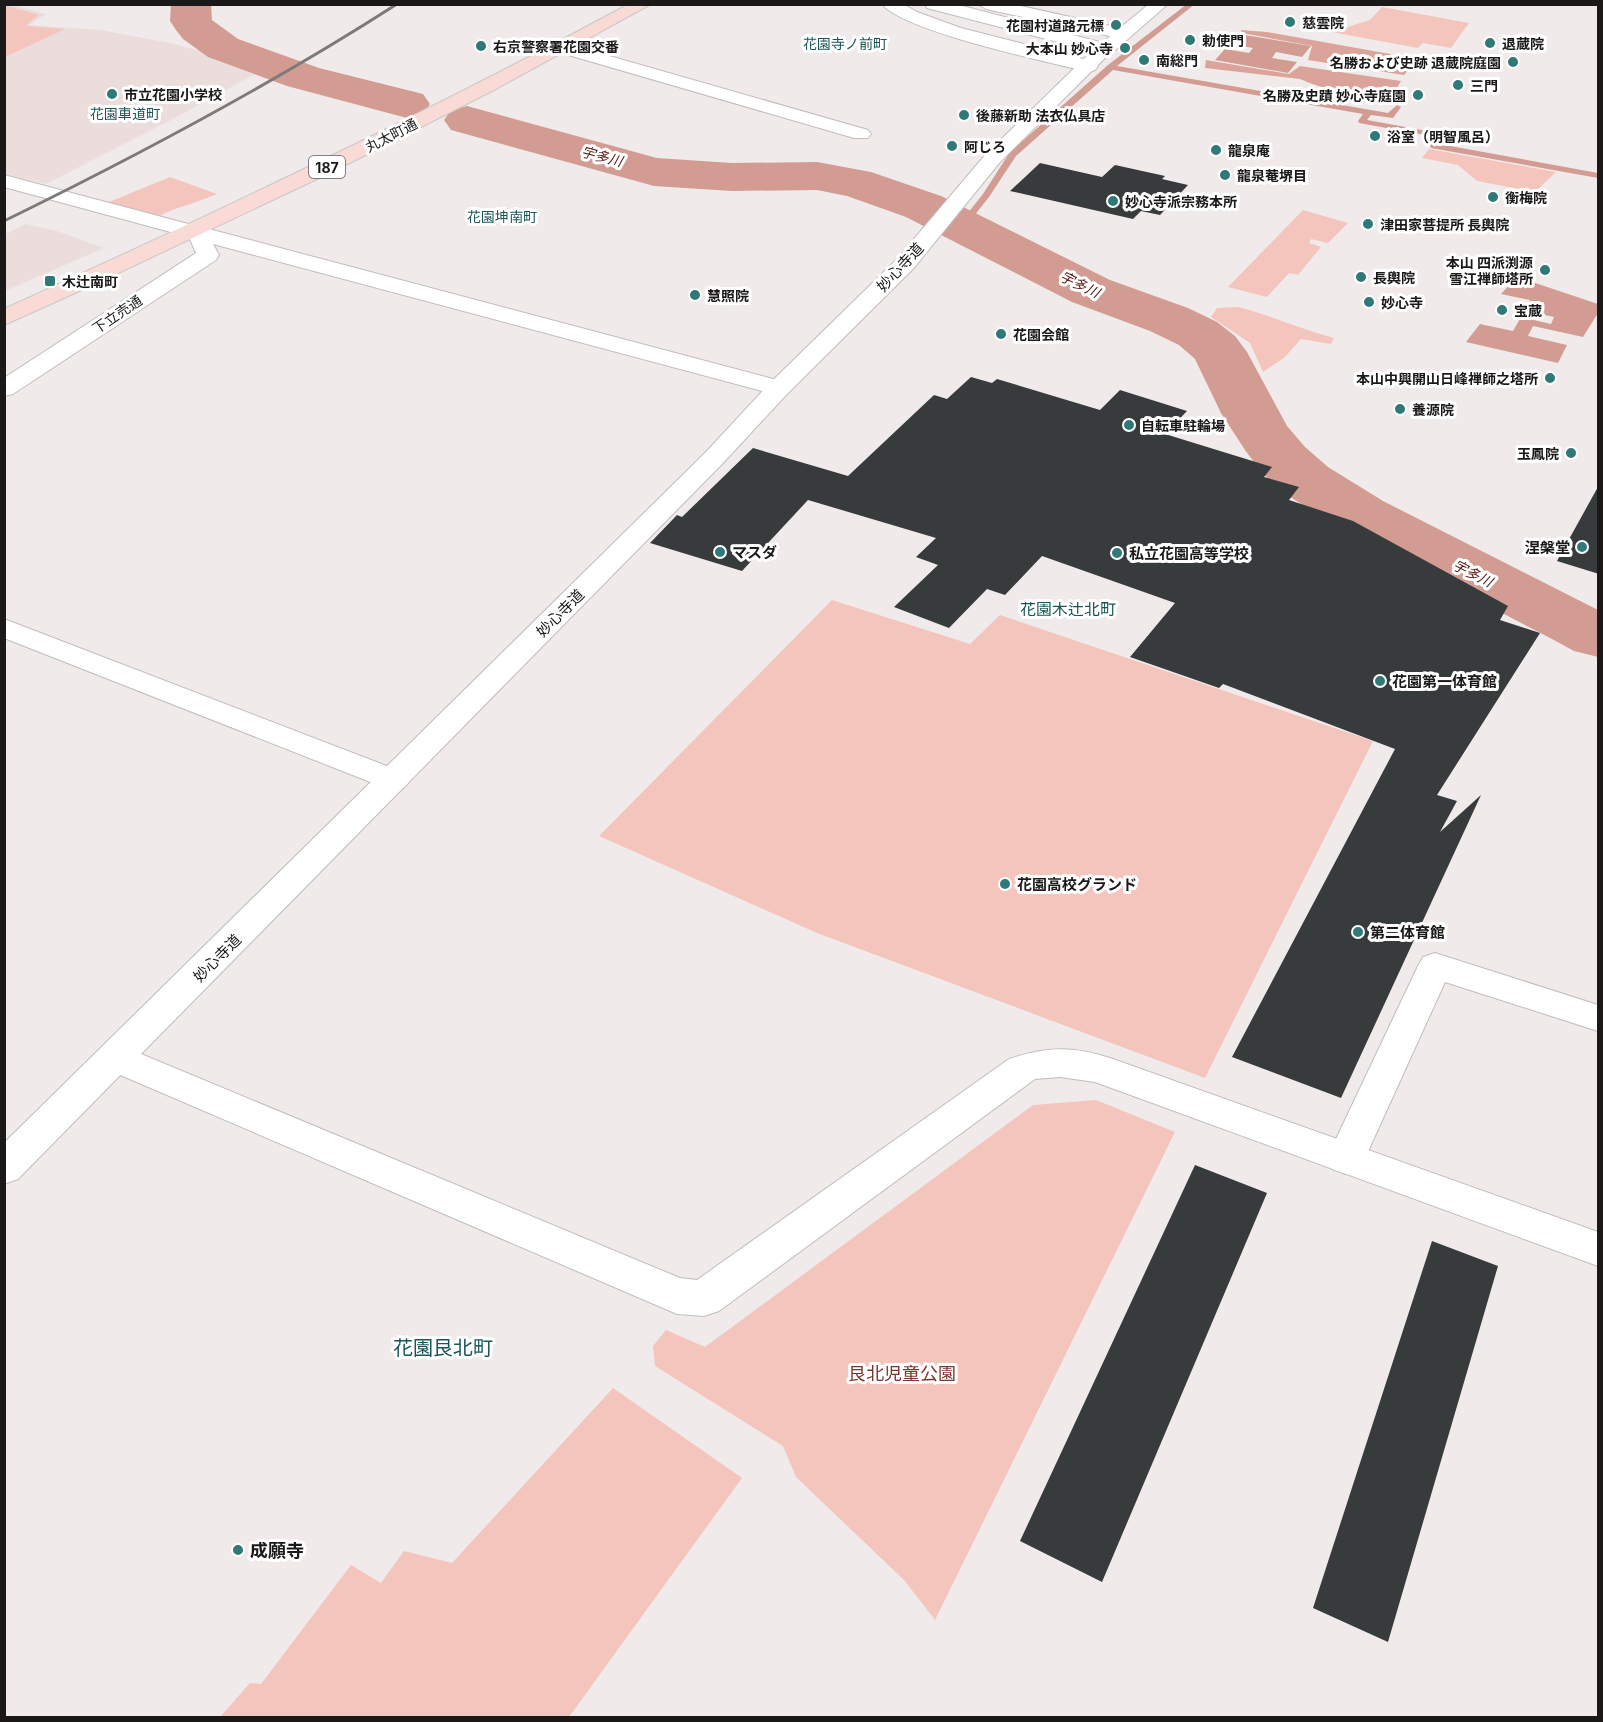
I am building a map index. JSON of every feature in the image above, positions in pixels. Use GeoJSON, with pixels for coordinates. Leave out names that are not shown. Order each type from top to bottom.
{"type":"FeatureCollection","features":[{"type":"Feature","properties":{"kind":"main road","name":"丸太町通"},"geometry":{"type":"LineString","coordinates":[[4,318],[196,230],[564,48],[643,4]]}},
{"type":"Feature","properties":{"kind":"street"},"geometry":{"type":"LineString","coordinates":[[890,4],[911,16],[955,32],[1105,50]]}},
{"type":"Feature","properties":{"kind":"street"},"geometry":{"type":"LineString","coordinates":[[933,4],[1105,50]]}},
{"type":"Feature","properties":{"kind":"street"},"geometry":{"type":"LineString","coordinates":[[986,4],[1105,50]]}},
{"type":"Feature","properties":{"kind":"street","name":"妙心寺道"},"geometry":{"type":"LineString","coordinates":[[4,1168],[117,1058],[706,467],[779,388],[905,264],[993,158],[1105,50],[1160,4]]}},
{"type":"Feature","properties":{"kind":"street"},"geometry":{"type":"LineString","coordinates":[[564,48],[861,134]]}},
{"type":"Feature","properties":{"kind":"street"},"geometry":{"type":"LineString","coordinates":[[4,181],[196,230],[779,388]]}},
{"type":"Feature","properties":{"kind":"street","name":"下立売通"},"geometry":{"type":"LineString","coordinates":[[4,389],[208,255],[196,230]]}},
{"type":"Feature","properties":{"kind":"street"},"geometry":{"type":"LineString","coordinates":[[4,628],[394,780]]}},
{"type":"Feature","properties":{"kind":"street"},"geometry":{"type":"LineString","coordinates":[[1346,1158],[1435,966],[1599,1018]]}},
{"type":"Feature","properties":{"kind":"street"},"geometry":{"type":"LineString","coordinates":[[117,1058],[677,1296],[704,1298],[1022,1069],[1037,1063],[1076,1063],[1100,1069],[1599,1249]]}},
{"type":"Feature","properties":{"kind":"shaded area","name":"市立花園小学校"},"geometry":{"type":"Polygon","coordinates":[[[4,5],[13,5],[46,14],[29,25],[101,30],[170,43],[266,68],[46,184],[5,174],[4,5]]]}},
{"type":"Feature","properties":{"kind":"shaded area"},"geometry":{"type":"Polygon","coordinates":[[[1241,30],[1267,32],[1418,59],[1404,75],[1308,60],[1312,46],[1242,33],[1241,30]]]}},
{"type":"Feature","properties":{"kind":"shaded area"},"geometry":{"type":"Polygon","coordinates":[[[1239,34],[1311,46],[1302,57],[1276,52],[1272,58],[1297,62],[1288,73],[1215,60],[1225,49],[1249,53],[1253,48],[1231,44],[1239,34]]]}},
{"type":"Feature","properties":{"kind":"shaded area"},"geometry":{"type":"Polygon","coordinates":[[[1206,60],[1289,74],[1300,66],[1401,81],[1392,96],[1357,95],[1300,79],[1205,68],[1206,60]]]}},
{"type":"Feature","properties":{"kind":"shaded area"},"geometry":{"type":"Polygon","coordinates":[[[26,224],[57,231],[104,248],[5,291],[5,234],[26,224]]]}},
{"type":"Feature","properties":{"kind":"shaded area"},"geometry":{"type":"Polygon","coordinates":[[[1517,277],[1598,304],[1598,313],[1583,337],[1533,326],[1528,336],[1567,345],[1558,363],[1466,342],[1480,324],[1513,331],[1521,317],[1551,324],[1554,317],[1526,311],[1530,300],[1501,294],[1517,277]]]}},
{"type":"Feature","properties":{"kind":"green space"},"geometry":{"type":"Polygon","coordinates":[[[4,5],[39,15],[25,26],[65,29],[5,57],[4,5]]]}},
{"type":"Feature","properties":{"kind":"green space"},"geometry":{"type":"Polygon","coordinates":[[[1382,7],[1469,23],[1451,48],[1423,43],[1418,48],[1331,32],[1370,20],[1382,7]]]}},
{"type":"Feature","properties":{"kind":"green space"},"geometry":{"type":"Polygon","coordinates":[[[1429,149],[1556,172],[1535,192],[1477,181],[1458,165],[1422,158],[1429,149]]]}},
{"type":"Feature","properties":{"kind":"green space"},"geometry":{"type":"Polygon","coordinates":[[[170,177],[217,194],[159,216],[109,202],[170,177]]]}},
{"type":"Feature","properties":{"kind":"green space"},"geometry":{"type":"Polygon","coordinates":[[[1303,210],[1348,223],[1328,243],[1311,239],[1309,243],[1321,247],[1298,275],[1289,273],[1267,297],[1228,287],[1303,210]]]}},
{"type":"Feature","properties":{"kind":"green space"},"geometry":{"type":"Polygon","coordinates":[[[1239,307],[1334,338],[1331,344],[1301,339],[1284,358],[1263,372],[1250,343],[1211,317],[1217,308],[1239,307]]]}},
{"type":"Feature","properties":{"kind":"green space","name":"花園高校グランド"},"geometry":{"type":"Polygon","coordinates":[[[832,600],[970,644],[1000,615],[1373,741],[1205,1078],[817,933],[599,836],[832,600]]]}},
{"type":"Feature","properties":{"kind":"green space","name":"艮北児童公園"},"geometry":{"type":"Polygon","coordinates":[[[1096,1100],[1175,1132],[935,1620],[904,1580],[796,1477],[783,1446],[655,1366],[653,1346],[666,1330],[705,1347],[1033,1105],[1096,1100]]]}},
{"type":"Feature","properties":{"kind":"green space"},"geometry":{"type":"Polygon","coordinates":[[[613,1388],[742,1478],[569,1717],[220,1717],[250,1683],[261,1684],[351,1565],[381,1583],[404,1551],[452,1563],[613,1388]]]}},
{"type":"Feature","properties":{"kind":"building","name":"妙心寺派宗務本所"},"geometry":{"type":"Polygon","coordinates":[[[1040,163],[1102,177],[1115,165],[1165,176],[1162,179],[1188,185],[1160,215],[1141,211],[1133,219],[1010,191],[1040,163]]]}},
{"type":"Feature","properties":{"kind":"building"},"geometry":{"type":"Polygon","coordinates":[[[971,377],[992,383],[997,379],[1100,410],[1120,390],[1187,411],[1165,434],[1272,467],[1264,477],[1299,487],[1289,500],[1353,521],[1508,606],[1500,620],[1540,633],[1437,795],[1457,801],[1440,832],[1481,795],[1341,1098],[1232,1057],[1395,749],[1223,684],[1219,688],[1130,657],[1175,603],[1042,556],[1005,595],[987,589],[949,628],[894,607],[938,565],[916,557],[936,538],[808,500],[742,571],[650,543],[677,515],[682,517],[753,448],[848,476],[934,395],[947,399],[971,377]]]}},
{"type":"Feature","properties":{"kind":"building","name":"涅槃堂"},"geometry":{"type":"Polygon","coordinates":[[[1599,485],[1599,574],[1557,561],[1599,485]]]}},
{"type":"Feature","properties":{"kind":"building"},"geometry":{"type":"Polygon","coordinates":[[[1195,1165],[1267,1193],[1102,1582],[1020,1541],[1195,1165]]]}},
{"type":"Feature","properties":{"kind":"building"},"geometry":{"type":"Polygon","coordinates":[[[1432,1241],[1498,1266],[1388,1642],[1313,1608],[1432,1241]]]}},
{"type":"Feature","properties":{"kind":"waterway","name":"宇多川"},"geometry":{"type":"LineString","coordinates":[[191,4],[191,21],[198,30],[223,48],[303,77],[407,104]]}},
{"type":"Feature","properties":{"kind":"waterway"},"geometry":{"type":"LineString","coordinates":[[1111,67],[1192,4]]}},
{"type":"Feature","properties":{"kind":"waterway"},"geometry":{"type":"LineString","coordinates":[[963,224],[986,195],[1013,154],[1111,67]]}},
{"type":"Feature","properties":{"kind":"waterway"},"geometry":{"type":"LineString","coordinates":[[1111,67],[1390,116],[1397,107]]}},
{"type":"Feature","properties":{"kind":"waterway"},"geometry":{"type":"LineString","coordinates":[[1368,113],[1362,121],[1441,136],[1434,146],[1598,176]]}},
{"type":"Feature","properties":{"kind":"waterway","name":"宇多川"},"geometry":{"type":"LineString","coordinates":[[467,120],[654,172],[732,177],[817,176],[854,182],[924,206],[1091,291],[1169,319],[1198,334],[1219,352],[1251,413],[1274,449],[1306,480],[1361,515],[1598,636]]}},
{"type":"Feature","properties":{"kind":"railway"},"geometry":{"type":"LineString","coordinates":[[4,221],[105,171],[253,91],[397,4]]}},
{"type":"Feature","properties":{"kind":"place","name":"慈雲院"},"geometry":{"type":"Point","coordinates":[1290,22]}},
{"type":"Feature","properties":{"kind":"place","name":"花園村道路元標"},"geometry":{"type":"Point","coordinates":[1116,25]}},
{"type":"Feature","properties":{"kind":"place","name":"勅使門"},"geometry":{"type":"Point","coordinates":[1190,40]}},
{"type":"Feature","properties":{"kind":"place","name":"退蔵院"},"geometry":{"type":"Point","coordinates":[1490,43]}},
{"type":"Feature","properties":{"kind":"place","name":"右京警察署花園交番"},"geometry":{"type":"Point","coordinates":[481,46]}},
{"type":"Feature","properties":{"kind":"place","name":"大本山 妙心寺"},"geometry":{"type":"Point","coordinates":[1125,48]}},
{"type":"Feature","properties":{"kind":"place","name":"南総門"},"geometry":{"type":"Point","coordinates":[1144,60]}},
{"type":"Feature","properties":{"kind":"place","name":"名勝および史跡 退蔵院庭園"},"geometry":{"type":"Point","coordinates":[1513,62]}},
{"type":"Feature","properties":{"kind":"place","name":"三門"},"geometry":{"type":"Point","coordinates":[1458,85]}},
{"type":"Feature","properties":{"kind":"place","name":"市立花園小学校"},"geometry":{"type":"Point","coordinates":[112,94]}},
{"type":"Feature","properties":{"kind":"place","name":"名勝及史蹟 妙心寺庭園"},"geometry":{"type":"Point","coordinates":[1418,95]}},
{"type":"Feature","properties":{"kind":"place","name":"後藤新助 法衣仏具店"},"geometry":{"type":"Point","coordinates":[964,115]}},
{"type":"Feature","properties":{"kind":"place","name":"浴室（明智風呂）"},"geometry":{"type":"Point","coordinates":[1375,136]}},
{"type":"Feature","properties":{"kind":"place","name":"阿じろ"},"geometry":{"type":"Point","coordinates":[952,146]}},
{"type":"Feature","properties":{"kind":"place","name":"龍泉庵"},"geometry":{"type":"Point","coordinates":[1216,150]}},
{"type":"Feature","properties":{"kind":"place","name":"龍泉菴堺目"},"geometry":{"type":"Point","coordinates":[1225,175]}},
{"type":"Feature","properties":{"kind":"place","name":"衡梅院"},"geometry":{"type":"Point","coordinates":[1493,197]}},
{"type":"Feature","properties":{"kind":"place","name":"妙心寺派宗務本所"},"geometry":{"type":"Point","coordinates":[1113,201]}},
{"type":"Feature","properties":{"kind":"place","name":"津田家菩提所 長輿院"},"geometry":{"type":"Point","coordinates":[1368,224]}},
{"type":"Feature","properties":{"kind":"place","name":"本山 四派渕源 雪江禅師塔所"},"geometry":{"type":"Point","coordinates":[1545,270]}},
{"type":"Feature","properties":{"kind":"place","name":"長輿院"},"geometry":{"type":"Point","coordinates":[1361,277]}},
{"type":"Feature","properties":{"kind":"place","name":"木辻南町"},"geometry":{"type":"Point","coordinates":[50,281]}},
{"type":"Feature","properties":{"kind":"place","name":"慧照院"},"geometry":{"type":"Point","coordinates":[695,295]}},
{"type":"Feature","properties":{"kind":"place","name":"妙心寺"},"geometry":{"type":"Point","coordinates":[1369,302]}},
{"type":"Feature","properties":{"kind":"place","name":"宝蔵"},"geometry":{"type":"Point","coordinates":[1502,310]}},
{"type":"Feature","properties":{"kind":"place","name":"花園会館"},"geometry":{"type":"Point","coordinates":[1001,334]}},
{"type":"Feature","properties":{"kind":"place","name":"本山中興開山日峰禅師之塔所"},"geometry":{"type":"Point","coordinates":[1550,378]}},
{"type":"Feature","properties":{"kind":"place","name":"養源院"},"geometry":{"type":"Point","coordinates":[1400,409]}},
{"type":"Feature","properties":{"kind":"place","name":"自転車駐輪場"},"geometry":{"type":"Point","coordinates":[1129,425]}},
{"type":"Feature","properties":{"kind":"place","name":"玉鳳院"},"geometry":{"type":"Point","coordinates":[1571,453]}},
{"type":"Feature","properties":{"kind":"place","name":"涅槃堂"},"geometry":{"type":"Point","coordinates":[1582,547]}},
{"type":"Feature","properties":{"kind":"place","name":"マスダ"},"geometry":{"type":"Point","coordinates":[720,552]}},
{"type":"Feature","properties":{"kind":"place","name":"私立花園高等学校"},"geometry":{"type":"Point","coordinates":[1117,553]}},
{"type":"Feature","properties":{"kind":"place","name":"花園第一体育館"},"geometry":{"type":"Point","coordinates":[1380,681]}},
{"type":"Feature","properties":{"kind":"place","name":"花園高校グランド"},"geometry":{"type":"Point","coordinates":[1005,884]}},
{"type":"Feature","properties":{"kind":"place","name":"第二体育館"},"geometry":{"type":"Point","coordinates":[1358,932]}},
{"type":"Feature","properties":{"kind":"place","name":"成願寺"},"geometry":{"type":"Point","coordinates":[238,1550]}},
{"type":"Feature","properties":{"kind":"district","name":"花園寺ノ前町"},"geometry":{"type":"Point","coordinates":[845,43]}},
{"type":"Feature","properties":{"kind":"district","name":"花園車道町"},"geometry":{"type":"Point","coordinates":[125,113]}},
{"type":"Feature","properties":{"kind":"district","name":"花園坤南町"},"geometry":{"type":"Point","coordinates":[502,216]}},
{"type":"Feature","properties":{"kind":"district","name":"花園木辻北町"},"geometry":{"type":"Point","coordinates":[1068,609]}},
{"type":"Feature","properties":{"kind":"district","name":"花園艮北町"},"geometry":{"type":"Point","coordinates":[443,1348]}}]}
